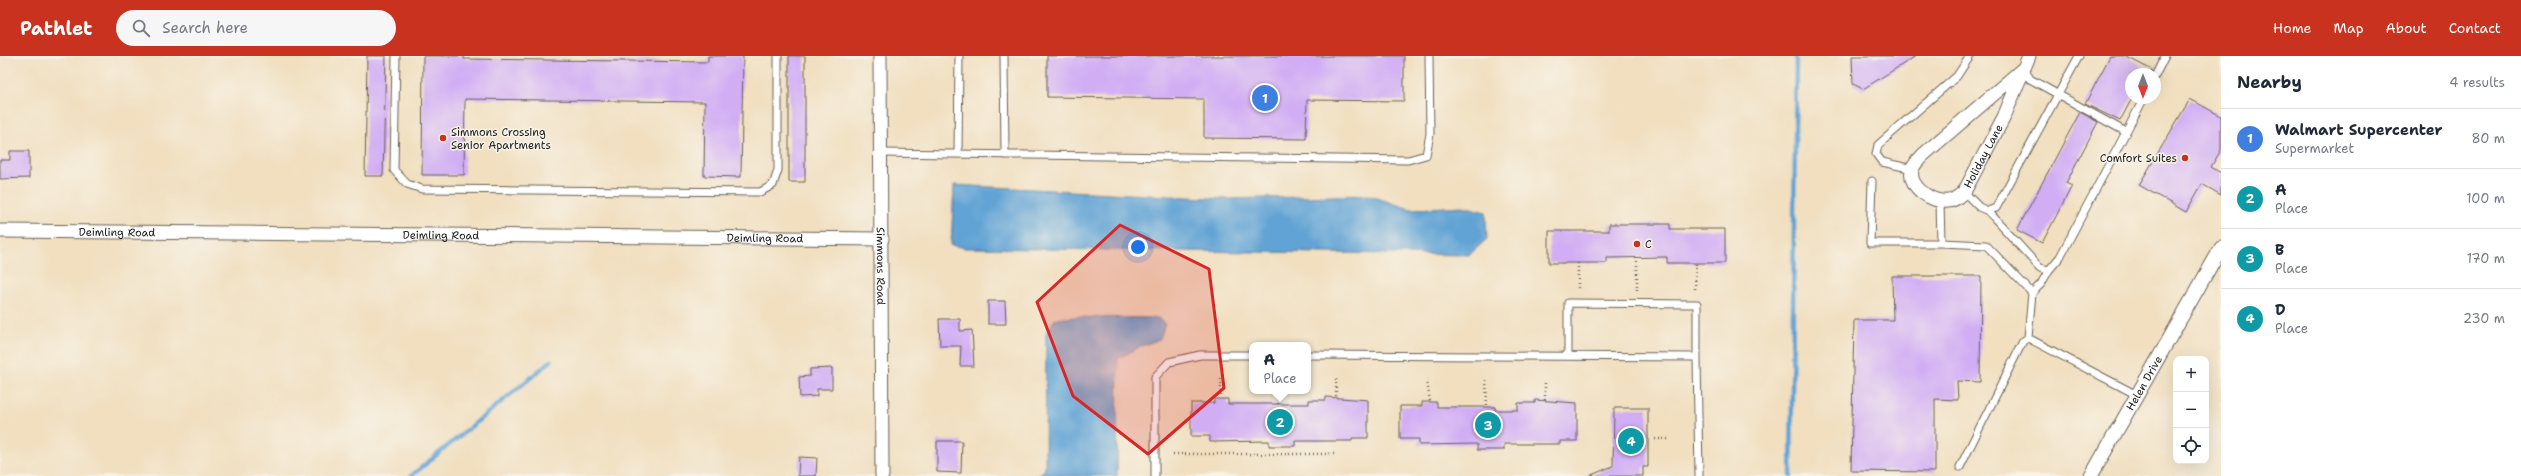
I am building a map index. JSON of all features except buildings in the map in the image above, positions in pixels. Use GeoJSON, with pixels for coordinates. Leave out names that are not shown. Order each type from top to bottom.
{"type":"FeatureCollection","features":[{"type":"Feature","properties":{"kind":"street","name":"Simmons Road"},"geometry":{"type":"LineString","coordinates":[[880,56],[882,153],[882,476]]}},
{"type":"Feature","properties":{"kind":"street"},"geometry":{"type":"LineString","coordinates":[[1940,200],[1924,194],[1917,188],[1912,177],[1913,169],[1923,155],[2026,62]]}},
{"type":"Feature","properties":{"kind":"street","name":"Holiday Lane"},"geometry":{"type":"LineString","coordinates":[[1940,200],[1947,202],[1957,198],[1964,192],[2004,117],[2026,62]]}},
{"type":"Feature","properties":{"kind":"street","name":"Deimling Road"},"geometry":{"type":"LineString","coordinates":[[0,231],[882,239]]}},
{"type":"Feature","properties":{"kind":"street","name":"Helen Drive"},"geometry":{"type":"LineString","coordinates":[[2091,476],[2221,248]]}},
{"type":"Feature","properties":{"kind":"lane"},"geometry":{"type":"LineString","coordinates":[[396,56],[394,170],[407,184],[422,189],[760,192],[773,185],[778,170],[778,56]]}},
{"type":"Feature","properties":{"kind":"lane"},"geometry":{"type":"LineString","coordinates":[[958,154],[959,56]]}},
{"type":"Feature","properties":{"kind":"lane"},"geometry":{"type":"LineString","coordinates":[[1004,56],[1005,155]]}},
{"type":"Feature","properties":{"kind":"lane"},"geometry":{"type":"LineString","coordinates":[[882,153],[1408,160],[1426,155],[1429,141],[1429,56]]}},
{"type":"Feature","properties":{"kind":"lane"},"geometry":{"type":"LineString","coordinates":[[1913,169],[1882,162],[1876,154],[1878,145],[1957,76],[1970,56]]}},
{"type":"Feature","properties":{"kind":"lane"},"geometry":{"type":"LineString","coordinates":[[1988,211],[1996,208],[2079,56]]}},
{"type":"Feature","properties":{"kind":"lane"},"geometry":{"type":"LineString","coordinates":[[2159,68],[2165,56]]}},
{"type":"Feature","properties":{"kind":"lane"},"geometry":{"type":"LineString","coordinates":[[2026,62],[2030,79],[2126,132]]}},
{"type":"Feature","properties":{"kind":"lane"},"geometry":{"type":"LineString","coordinates":[[2028,338],[2032,293],[2041,284],[2049,270],[2060,257],[2141,104]]}},
{"type":"Feature","properties":{"kind":"lane"},"geometry":{"type":"LineString","coordinates":[[1872,181],[1870,243],[1941,243],[1986,245],[2032,293]]}},
{"type":"Feature","properties":{"kind":"lane"},"geometry":{"type":"LineString","coordinates":[[1964,192],[1979,208],[1988,211],[2040,268],[2049,270]]}},
{"type":"Feature","properties":{"kind":"lane"},"geometry":{"type":"LineString","coordinates":[[1940,200],[1941,243]]}},
{"type":"Feature","properties":{"kind":"lane"},"geometry":{"type":"LineString","coordinates":[[1568,356],[1568,302],[1697,304],[1699,476]]}},
{"type":"Feature","properties":{"kind":"lane"},"geometry":{"type":"LineString","coordinates":[[2028,338],[2137,395]]}},
{"type":"Feature","properties":{"kind":"lane"},"geometry":{"type":"LineString","coordinates":[[1960,467],[2022,341],[2028,338]]}},
{"type":"Feature","properties":{"kind":"lane"},"geometry":{"type":"LineString","coordinates":[[1155,476],[1155,377],[1169,362],[1200,354],[1249,355]]}},
{"type":"Feature","properties":{"kind":"lane"},"geometry":{"type":"LineString","coordinates":[[1311,355],[1698,357]]}},
{"type":"Feature","properties":{"kind":"path"},"geometry":{"type":"LineString","coordinates":[[1637,258],[1637,290]]}},
{"type":"Feature","properties":{"kind":"path"},"geometry":{"type":"LineString","coordinates":[[1578,263],[1578,290]]}},
{"type":"Feature","properties":{"kind":"path"},"geometry":{"type":"LineString","coordinates":[[1695,290],[1696,263]]}},
{"type":"Feature","properties":{"kind":"path"},"geometry":{"type":"LineString","coordinates":[[1221,379],[1221,399]]}},
{"type":"Feature","properties":{"kind":"path"},"geometry":{"type":"LineString","coordinates":[[1336,379],[1336,397]]}},
{"type":"Feature","properties":{"kind":"path"},"geometry":{"type":"LineString","coordinates":[[1427,380],[1430,402]]}},
{"type":"Feature","properties":{"kind":"path"},"geometry":{"type":"LineString","coordinates":[[1486,380],[1487,407]]}},
{"type":"Feature","properties":{"kind":"path"},"geometry":{"type":"LineString","coordinates":[[1545,380],[1545,400]]}},
{"type":"Feature","properties":{"kind":"path"},"geometry":{"type":"LineString","coordinates":[[1278,394],[1278,404]]}},
{"type":"Feature","properties":{"kind":"path"},"geometry":{"type":"LineString","coordinates":[[1655,439],[1670,439]]}},
{"type":"Feature","properties":{"kind":"path"},"geometry":{"type":"LineString","coordinates":[[1174,454],[1334,454]]}},
{"type":"Feature","properties":{"kind":"highlighted area"},"geometry":{"type":"Polygon","coordinates":[[[1120,225],[1209,269],[1224,388],[1148,454],[1073,396],[1037,302],[1120,225]]]}},
{"type":"Feature","properties":{"kind":"water"},"geometry":{"type":"Polygon","coordinates":[[[954,185],[1227,199],[1368,195],[1410,209],[1463,206],[1486,212],[1487,239],[1469,255],[965,248],[951,245],[954,185]]]}},
{"type":"Feature","properties":{"kind":"water"},"geometry":{"type":"Polygon","coordinates":[[[1075,317],[1158,318],[1165,324],[1160,339],[1139,347],[1118,359],[1117,476],[1038,476],[1045,469],[1046,333],[1055,319],[1075,317]]]}},
{"type":"Feature","properties":{"kind":"waterway"},"geometry":{"type":"LineString","coordinates":[[1791,476],[1796,56]]}},
{"type":"Feature","properties":{"kind":"waterway"},"geometry":{"type":"LineString","coordinates":[[411,476],[551,361]]}},
{"type":"Feature","properties":{"kind":"place","name":"Walmart Supercenter"},"geometry":{"type":"Point","coordinates":[1265,98]}},
{"type":"Feature","properties":{"kind":"place","name":"Simmons Crossing Senior Apartments"},"geometry":{"type":"Point","coordinates":[443,138]}},
{"type":"Feature","properties":{"kind":"place","name":"Comfort Suites"},"geometry":{"type":"Point","coordinates":[2185,158]}},
{"type":"Feature","properties":{"kind":"place","name":"C"},"geometry":{"type":"Point","coordinates":[1637,244]}},
{"type":"Feature","properties":{"kind":"place","name":"A"},"geometry":{"type":"Point","coordinates":[1280,422]}},
{"type":"Feature","properties":{"kind":"place","name":"B"},"geometry":{"type":"Point","coordinates":[1488,425]}},
{"type":"Feature","properties":{"kind":"place","name":"D"},"geometry":{"type":"Point","coordinates":[1631,441]}}]}
